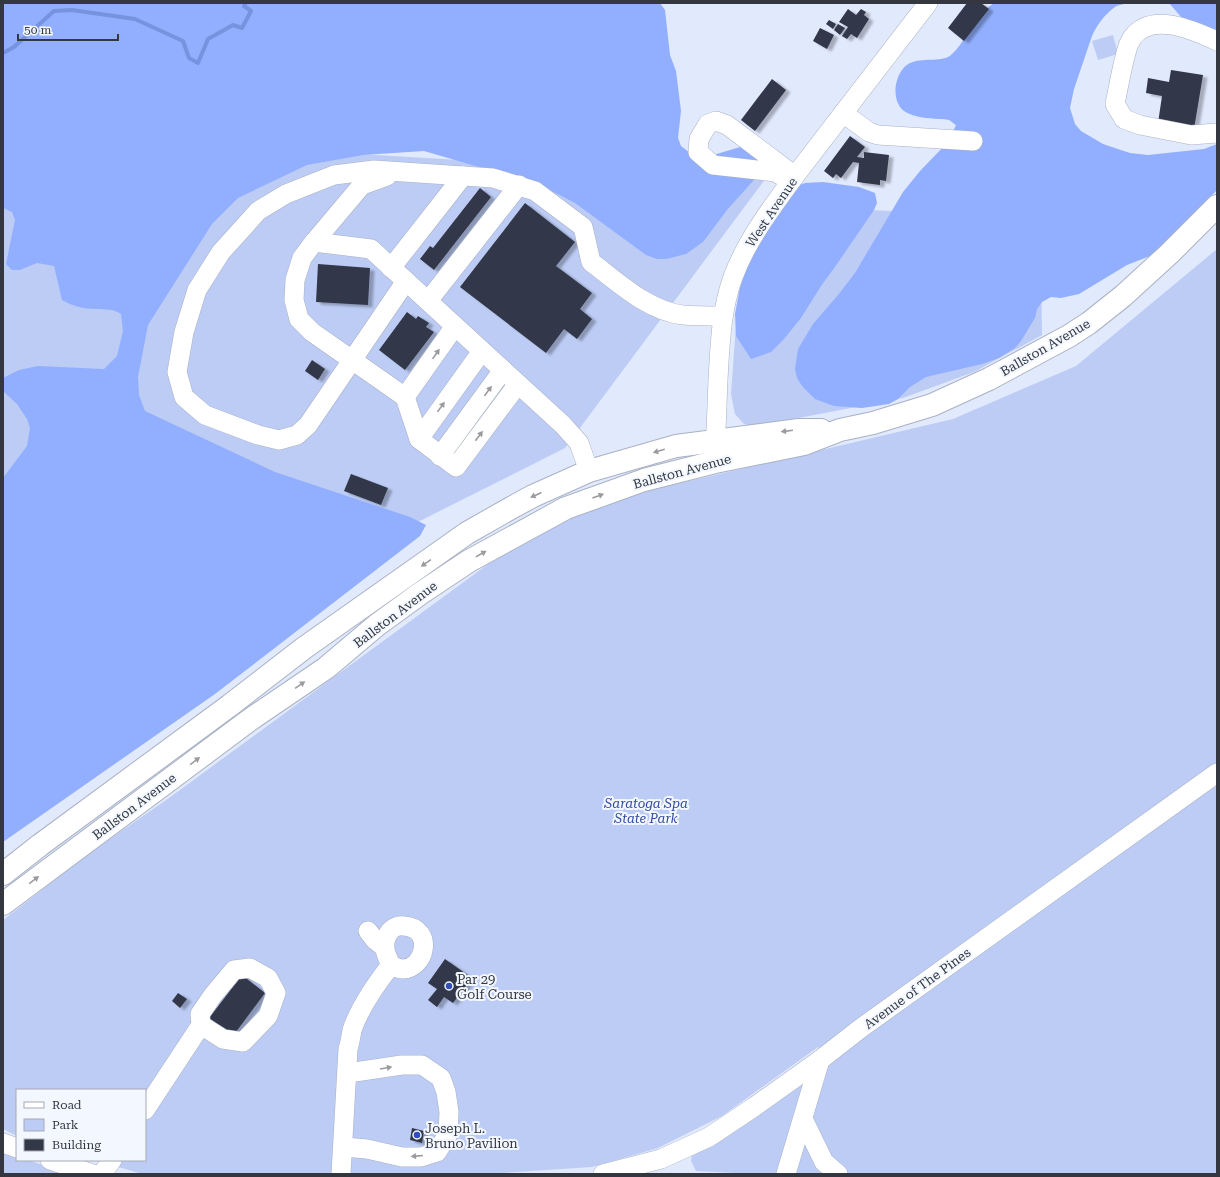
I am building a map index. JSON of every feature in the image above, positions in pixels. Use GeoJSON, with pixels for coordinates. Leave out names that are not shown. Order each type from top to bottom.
{"type":"FeatureCollection","features":[{"type":"Feature","properties":{"kind":"highway","name":"Ballston Avenue"},"geometry":{"type":"LineString","coordinates":[[3,904],[251,719],[326,668],[377,626],[421,593],[469,561],[566,508],[644,480],[715,462],[804,444],[840,430],[873,423],[932,405],[990,379],[1069,336],[1123,296],[1169,254],[1217,206]]}},
{"type":"Feature","properties":{"kind":"highway","name":"Ballston Avenue"},"geometry":{"type":"LineString","coordinates":[[3,874],[40,845],[229,706],[304,648],[467,534],[533,496],[589,471],[676,446],[799,430],[840,430]]}},
{"type":"Feature","properties":{"kind":"street","name":"West Avenue"},"geometry":{"type":"LineString","coordinates":[[715,462],[719,361],[723,316],[733,277],[750,242],[769,210],[928,3]]}},
{"type":"Feature","properties":{"kind":"street"},"geometry":{"type":"LineString","coordinates":[[1217,41],[1201,33],[1165,24],[1150,25],[1142,28],[1136,33],[1128,45],[1116,104],[1124,119],[1140,125],[1191,134],[1217,133]]}},
{"type":"Feature","properties":{"kind":"street"},"geometry":{"type":"LineString","coordinates":[[843,112],[869,132],[878,135],[973,141]]}},
{"type":"Feature","properties":{"kind":"street"},"geometry":{"type":"LineString","coordinates":[[406,281],[308,425],[298,435],[279,440],[258,435],[205,414],[184,397],[177,372],[184,332],[197,290],[221,252],[258,211],[286,194],[334,175],[374,170],[493,178],[519,185],[535,191],[583,227],[591,262],[637,296],[658,308],[682,315],[723,316]]}},
{"type":"Feature","properties":{"kind":"street"},"geometry":{"type":"LineString","coordinates":[[400,172],[362,185],[302,258],[295,280],[294,300],[299,319],[312,332],[405,397],[418,439],[456,467],[518,384]]}},
{"type":"Feature","properties":{"kind":"street"},"geometry":{"type":"LineString","coordinates":[[391,268],[463,176]]}},
{"type":"Feature","properties":{"kind":"street"},"geometry":{"type":"LineString","coordinates":[[428,301],[519,185]]}},
{"type":"Feature","properties":{"kind":"street"},"geometry":{"type":"LineString","coordinates":[[314,242],[371,249],[563,425],[579,443],[589,471]]}},
{"type":"Feature","properties":{"kind":"street"},"geometry":{"type":"LineString","coordinates":[[405,397],[455,326]]}},
{"type":"Feature","properties":{"kind":"street"},"geometry":{"type":"LineString","coordinates":[[418,439],[482,351]]}},
{"type":"Feature","properties":{"kind":"street"},"geometry":{"type":"LineString","coordinates":[[440,456],[503,370]]}},
{"type":"Feature","properties":{"kind":"street","name":"Avenue of The Pines"},"geometry":{"type":"LineString","coordinates":[[603,1174],[661,1159],[709,1137],[820,1060],[861,1028],[1217,773]]}},
{"type":"Feature","properties":{"kind":"street"},"geometry":{"type":"LineString","coordinates":[[398,925],[410,926],[418,930],[422,938],[424,948],[421,958],[414,966],[402,969],[391,965],[385,954],[384,947],[386,937],[390,930],[398,925]]}},
{"type":"Feature","properties":{"kind":"street"},"geometry":{"type":"LineString","coordinates":[[368,931],[375,940],[384,947]]}},
{"type":"Feature","properties":{"kind":"street"},"geometry":{"type":"LineString","coordinates":[[341,1174],[344,1148],[344,1114],[346,1080],[348,1073],[348,1049],[353,1030],[361,1011],[377,983],[391,965]]}},
{"type":"Feature","properties":{"kind":"street"},"geometry":{"type":"LineString","coordinates":[[146,1108],[201,1025]]}},
{"type":"Feature","properties":{"kind":"street"},"geometry":{"type":"LineString","coordinates":[[786,1174],[820,1060]]}},
{"type":"Feature","properties":{"kind":"street"},"geometry":{"type":"LineString","coordinates":[[344,1148],[367,1149],[402,1157],[421,1157],[437,1152],[448,1134],[449,1112],[446,1092],[441,1078],[422,1065],[402,1065],[348,1073]]}},
{"type":"Feature","properties":{"kind":"street"},"geometry":{"type":"LineString","coordinates":[[803,1119],[824,1162],[838,1174]]}},
{"type":"Feature","properties":{"kind":"street"},"geometry":{"type":"LineString","coordinates":[[3,1143],[16,1148]]}},
{"type":"Feature","properties":{"kind":"street"},"geometry":{"type":"LineString","coordinates":[[53,1161],[93,1174]]}},
{"type":"Feature","properties":{"kind":"street"},"geometry":{"type":"LineString","coordinates":[[102,1174],[111,1161]]}},
{"type":"Feature","properties":{"kind":"green space"},"geometry":{"type":"Polygon","coordinates":[[[1113,35],[1118,54],[1098,60],[1092,41],[1113,35]]]}},
{"type":"Feature","properties":{"kind":"green space"},"geometry":{"type":"Polygon","coordinates":[[[3,133],[766,178],[565,448],[406,528],[3,814],[3,133]]]}},
{"type":"Feature","properties":{"kind":"green space"},"geometry":{"type":"Polygon","coordinates":[[[1040,157],[1042,335],[974,372],[903,398],[751,427],[743,423],[735,414],[731,394],[736,325],[785,207],[948,213],[1040,157]]]}},
{"type":"Feature","properties":{"kind":"green space","name":"Saratoga Spa State Park"},"geometry":{"type":"Polygon","coordinates":[[[1217,249],[1217,1174],[755,1174],[696,1171],[691,1161],[692,1155],[782,1096],[833,1060],[818,1047],[722,1116],[658,1148],[592,1167],[487,1174],[142,1174],[98,1161],[146,1161],[146,1089],[16,1089],[16,1136],[3,1129],[3,920],[94,850],[169,798],[491,562],[562,522],[643,492],[953,419],[1076,366],[1217,249]]]}},
{"type":"Feature","properties":{"kind":"green space"},"geometry":{"type":"Polygon","coordinates":[[[3,1150],[16,1156],[16,1161],[31,1161],[69,1174],[3,1174],[3,1150]]]}},
{"type":"Feature","properties":{"kind":"shaded area"},"geometry":{"type":"Polygon","coordinates":[[[3,3],[660,3],[665,10],[670,55],[676,71],[681,111],[678,138],[681,146],[694,156],[703,158],[747,145],[761,154],[758,172],[753,181],[727,210],[703,242],[686,254],[666,259],[657,259],[646,255],[575,203],[538,184],[424,151],[363,155],[307,165],[238,198],[212,224],[148,325],[138,377],[139,395],[145,411],[275,472],[410,517],[426,525],[420,536],[215,694],[3,842],[3,478],[27,446],[30,428],[27,419],[17,404],[3,391],[3,378],[19,370],[38,366],[104,369],[117,356],[123,331],[121,314],[118,312],[83,308],[62,300],[54,266],[37,263],[20,270],[12,270],[6,264],[15,220],[12,212],[3,208],[3,3]]]}},
{"type":"Feature","properties":{"kind":"shaded area"},"geometry":{"type":"Polygon","coordinates":[[[994,3],[1128,3],[1116,6],[1111,10],[1099,24],[1092,36],[1074,89],[1070,108],[1075,124],[1081,131],[1103,144],[1130,153],[1148,155],[1204,149],[1217,144],[1217,190],[1155,254],[1127,265],[1079,294],[1061,298],[1051,297],[1042,302],[1037,309],[1035,318],[1021,341],[1015,348],[999,358],[982,364],[926,377],[910,387],[898,399],[889,404],[862,408],[834,406],[815,399],[802,386],[797,378],[795,369],[798,349],[813,324],[855,273],[903,192],[920,171],[948,142],[956,125],[950,120],[921,117],[904,111],[899,106],[897,99],[896,84],[898,77],[907,65],[913,62],[938,59],[951,55],[956,51],[978,18],[994,3]]]}},
{"type":"Feature","properties":{"kind":"shaded area"},"geometry":{"type":"Polygon","coordinates":[[[1169,3],[1217,3],[1217,34],[1198,27],[1182,18],[1169,3]]]}},
{"type":"Feature","properties":{"kind":"shaded area"},"geometry":{"type":"Polygon","coordinates":[[[823,182],[859,187],[875,193],[877,203],[874,210],[821,286],[801,318],[771,352],[751,359],[736,336],[735,314],[740,287],[756,243],[789,189],[805,183],[823,182]]]}},
{"type":"Feature","properties":{"kind":"building"},"geometry":{"type":"Polygon","coordinates":[[[967,3],[981,3],[989,9],[964,41],[948,28],[967,3]]]}},
{"type":"Feature","properties":{"kind":"building"},"geometry":{"type":"Polygon","coordinates":[[[848,9],[856,15],[861,9],[866,12],[864,15],[869,19],[857,38],[851,34],[847,39],[842,36],[848,27],[839,22],[848,9]]]}},
{"type":"Feature","properties":{"kind":"building"},"geometry":{"type":"Polygon","coordinates":[[[829,20],[836,24],[833,29],[826,24],[829,20]]]}},
{"type":"Feature","properties":{"kind":"building"},"geometry":{"type":"Polygon","coordinates":[[[838,24],[845,28],[840,35],[834,30],[838,24]]]}},
{"type":"Feature","properties":{"kind":"building"},"geometry":{"type":"Polygon","coordinates":[[[820,28],[834,35],[827,49],[813,41],[820,28]]]}},
{"type":"Feature","properties":{"kind":"building"},"geometry":{"type":"Polygon","coordinates":[[[1171,70],[1203,75],[1194,129],[1158,123],[1162,96],[1146,93],[1148,78],[1169,82],[1171,70]]]}},
{"type":"Feature","properties":{"kind":"building"},"geometry":{"type":"Polygon","coordinates":[[[772,79],[786,90],[755,131],[741,120],[772,79]]]}},
{"type":"Feature","properties":{"kind":"building"},"geometry":{"type":"Polygon","coordinates":[[[850,136],[865,147],[857,157],[864,158],[864,152],[889,155],[886,181],[880,180],[880,185],[857,182],[859,163],[853,162],[841,178],[836,174],[833,178],[824,171],[850,136]]]}},
{"type":"Feature","properties":{"kind":"building"},"geometry":{"type":"Polygon","coordinates":[[[480,188],[491,197],[434,270],[420,259],[430,246],[433,248],[480,188]]]}},
{"type":"Feature","properties":{"kind":"building"},"geometry":{"type":"Polygon","coordinates":[[[525,203],[575,242],[556,266],[592,293],[580,309],[592,319],[577,339],[564,329],[546,353],[460,287],[525,203]]]}},
{"type":"Feature","properties":{"kind":"building"},"geometry":{"type":"Polygon","coordinates":[[[318,264],[370,268],[368,305],[316,302],[318,264]]]}},
{"type":"Feature","properties":{"kind":"building"},"geometry":{"type":"Polygon","coordinates":[[[407,312],[416,319],[418,316],[429,323],[426,327],[434,332],[405,370],[379,350],[407,312]]]}},
{"type":"Feature","properties":{"kind":"building"},"geometry":{"type":"Polygon","coordinates":[[[312,360],[325,369],[318,380],[305,371],[312,360]]]}},
{"type":"Feature","properties":{"kind":"building"},"geometry":{"type":"Polygon","coordinates":[[[351,474],[388,488],[381,505],[344,491],[351,474]]]}},
{"type":"Feature","properties":{"kind":"building","name":"Par 29 Golf Course"},"geometry":{"type":"Polygon","coordinates":[[[445,959],[472,978],[453,1003],[444,997],[437,1007],[428,1000],[437,989],[428,983],[445,959]]]}},
{"type":"Feature","properties":{"kind":"building"},"geometry":{"type":"Polygon","coordinates":[[[242,975],[265,993],[233,1036],[209,1018],[242,975]]]}},
{"type":"Feature","properties":{"kind":"building"},"geometry":{"type":"Polygon","coordinates":[[[178,993],[187,999],[180,1008],[172,1001],[178,993]]]}},
{"type":"Feature","properties":{"kind":"building","name":"Joseph L. Bruno Pavilion"},"geometry":{"type":"Polygon","coordinates":[[[412,1128],[424,1131],[422,1143],[410,1140],[412,1128]]]}},
{"type":"Feature","properties":{"kind":"waterway"},"geometry":{"type":"LineString","coordinates":[[3,53],[14,47],[54,11],[72,10],[135,19],[183,41],[189,58],[198,63],[208,39],[233,25],[242,28],[251,11],[244,6],[246,3]]}},
{"type":"Feature","properties":{"kind":"place","name":"Par 29 Golf Course"},"geometry":{"type":"Point","coordinates":[449,986]}},
{"type":"Feature","properties":{"kind":"place","name":"Joseph L. Bruno Pavilion"},"geometry":{"type":"Point","coordinates":[417,1135]}}]}
